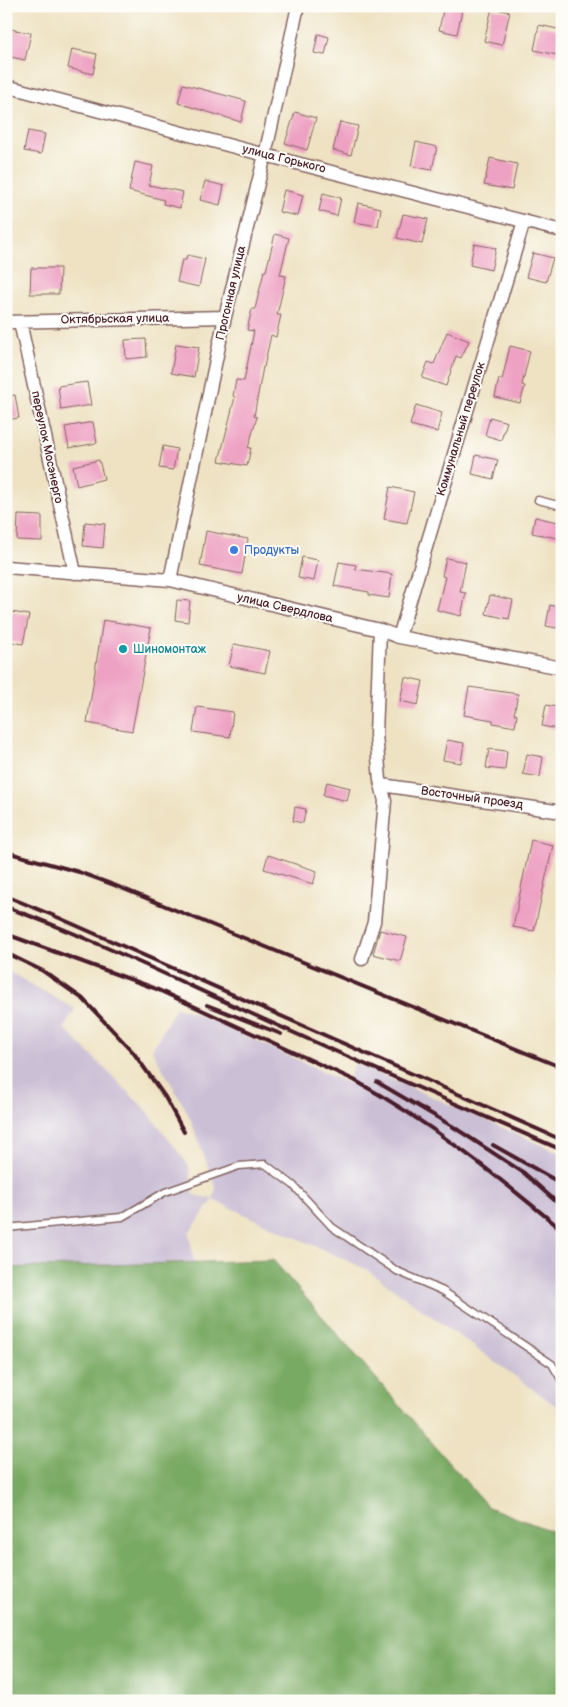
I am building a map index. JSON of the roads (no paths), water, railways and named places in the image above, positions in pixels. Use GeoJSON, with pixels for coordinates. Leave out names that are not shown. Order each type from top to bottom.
{"type":"FeatureCollection","features":[{"type":"Feature","properties":{"kind":"street","name":"Прогонная улица"},"geometry":{"type":"LineString","coordinates":[[170,580],[225,317],[265,155],[298,6]]}},
{"type":"Feature","properties":{"kind":"street","name":"улица Горького"},"geometry":{"type":"LineString","coordinates":[[6,86],[562,231]]}},
{"type":"Feature","properties":{"kind":"street","name":"Коммунальный переулок"},"geometry":{"type":"LineString","coordinates":[[399,637],[524,221]]}},
{"type":"Feature","properties":{"kind":"street","name":"Октябрьская улица"},"geometry":{"type":"LineString","coordinates":[[6,322],[225,317]]}},
{"type":"Feature","properties":{"kind":"street","name":"переулок Мосэнерго"},"geometry":{"type":"LineString","coordinates":[[20,322],[75,572]]}},
{"type":"Feature","properties":{"kind":"street","name":"улица Свердлова"},"geometry":{"type":"LineString","coordinates":[[6,567],[170,580],[380,630],[399,637],[562,668]]}},
{"type":"Feature","properties":{"kind":"street"},"geometry":{"type":"LineString","coordinates":[[362,959],[374,922],[385,801],[380,780],[376,734],[380,630]]}},
{"type":"Feature","properties":{"kind":"street","name":"Восточный проезд"},"geometry":{"type":"LineString","coordinates":[[382,785],[562,812]]}},
{"type":"Feature","properties":{"kind":"lane"},"geometry":{"type":"LineString","coordinates":[[538,500],[562,506]]}},
{"type":"Feature","properties":{"kind":"lane"},"geometry":{"type":"LineString","coordinates":[[6,1228],[122,1217],[166,1192],[239,1166],[265,1164],[293,1185],[332,1227],[397,1271],[443,1290],[552,1364],[562,1381]]}},
{"type":"Feature","properties":{"kind":"railway"},"geometry":{"type":"LineString","coordinates":[[6,852],[79,872],[114,885],[558,1066]]}},
{"type":"Feature","properties":{"kind":"railway"},"geometry":{"type":"LineString","coordinates":[[6,896],[562,1140]]}},
{"type":"Feature","properties":{"kind":"railway"},"geometry":{"type":"LineString","coordinates":[[6,907],[95,942],[319,1044],[562,1150]]}},
{"type":"Feature","properties":{"kind":"railway"},"geometry":{"type":"LineString","coordinates":[[6,934],[154,988],[354,1080],[436,1131],[487,1169],[562,1230]]}},
{"type":"Feature","properties":{"kind":"railway"},"geometry":{"type":"LineString","coordinates":[[6,953],[43,971],[83,999],[133,1052],[165,1097],[184,1132]]}},
{"type":"Feature","properties":{"kind":"railway"},"geometry":{"type":"LineString","coordinates":[[207,1005],[281,1034]]}},
{"type":"Feature","properties":{"kind":"railway"},"geometry":{"type":"LineString","coordinates":[[377,1082],[452,1126],[524,1173],[562,1207]]}},
{"type":"Feature","properties":{"kind":"railway"},"geometry":{"type":"LineString","coordinates":[[493,1145],[562,1184]]}},
{"type":"Feature","properties":{"kind":"place","name":"Продукты"},"geometry":{"type":"Point","coordinates":[234,550]}},
{"type":"Feature","properties":{"kind":"place","name":"Шиномонтаж"},"geometry":{"type":"Point","coordinates":[123,649]}}]}
